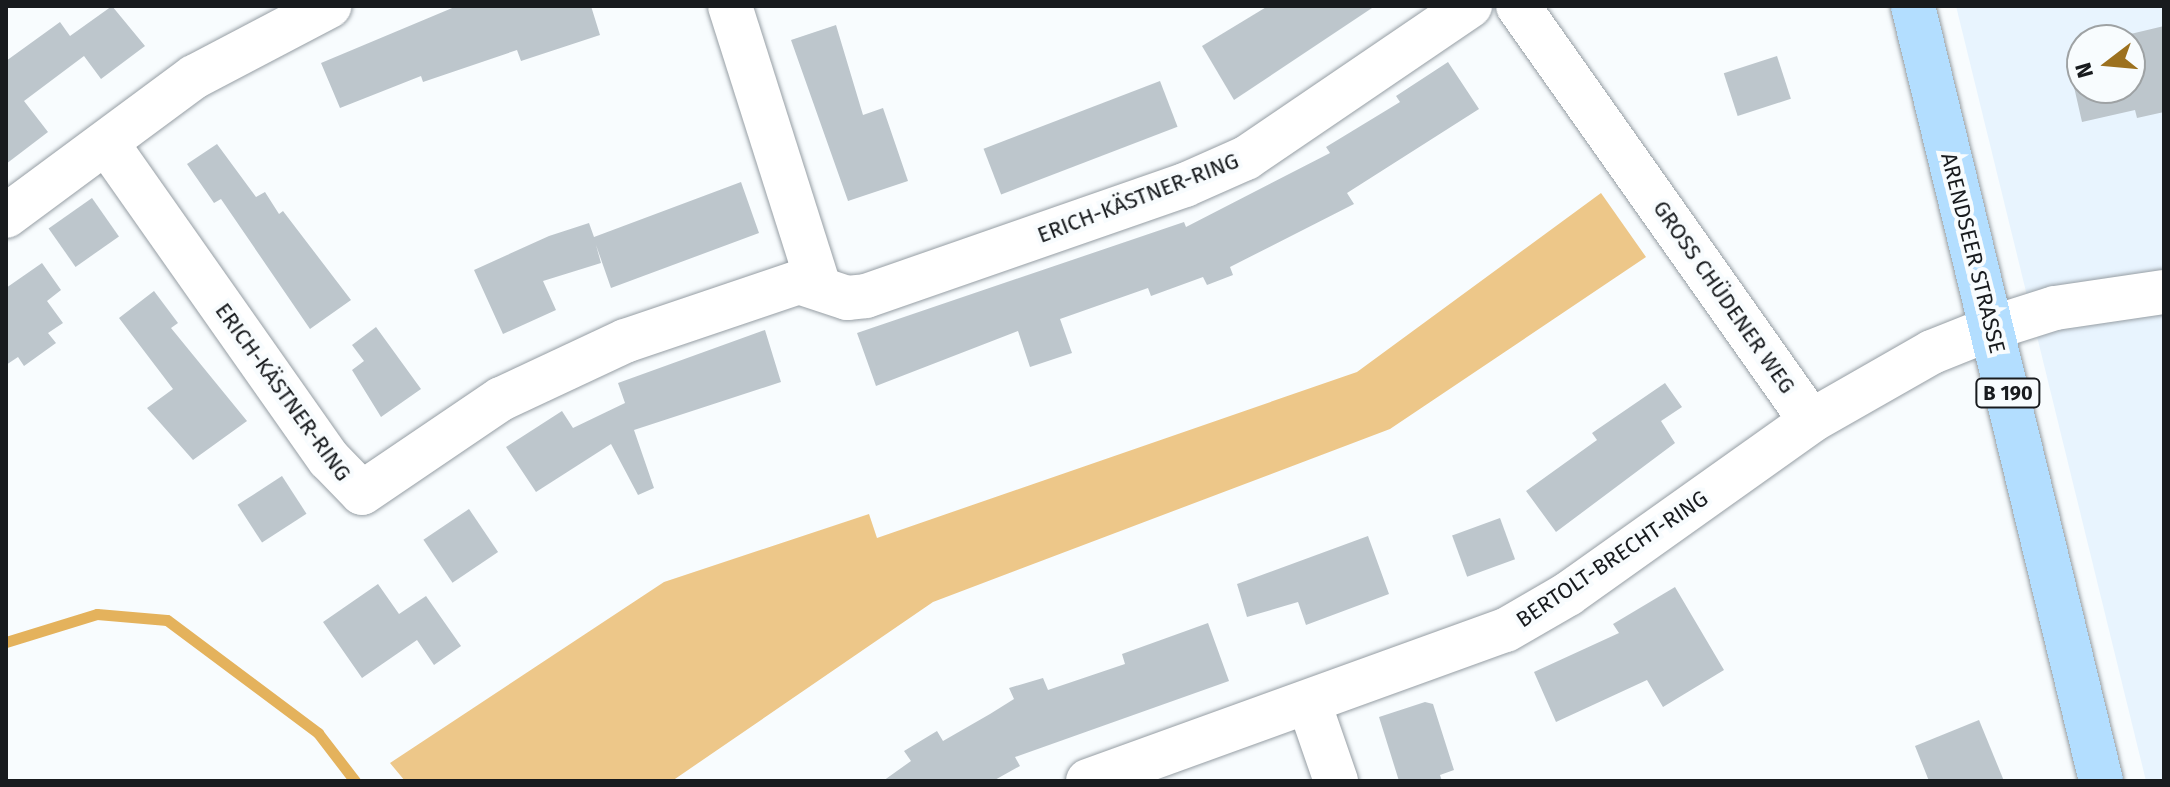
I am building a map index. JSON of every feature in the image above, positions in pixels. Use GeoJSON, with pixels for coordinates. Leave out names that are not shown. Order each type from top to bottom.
{"type":"FeatureCollection","features":[{"type":"Feature","properties":{"kind":"main road","name":"ARENDSEER STRASSE"},"geometry":{"type":"LineString","coordinates":[[1913,6],[2101,781]]}},
{"type":"Feature","properties":{"kind":"street"},"geometry":{"type":"LineString","coordinates":[[6,216],[108,145],[194,77],[329,6]]}},
{"type":"Feature","properties":{"kind":"street"},"geometry":{"type":"LineString","coordinates":[[730,6],[819,286]]}},
{"type":"Feature","properties":{"kind":"street","name":"ERICH-KÄSTNER-RING"},"geometry":{"type":"LineString","coordinates":[[108,145],[329,459],[362,493],[501,399],[584,357],[790,284],[819,286],[847,298],[866,296],[1185,185],[1246,158],[1470,6]]}},
{"type":"Feature","properties":{"kind":"street","name":"GROSS CHÜDENER WEG"},"geometry":{"type":"LineString","coordinates":[[1518,6],[1811,421]]}},
{"type":"Feature","properties":{"kind":"street"},"geometry":{"type":"LineString","coordinates":[[1811,421],[1850,404],[1932,352],[1992,328],[2055,308],[2164,292]]}},
{"type":"Feature","properties":{"kind":"street","name":"BERTOLT-BRECHT-RING"},"geometry":{"type":"LineString","coordinates":[[1088,781],[1478,643],[1534,616],[1811,421]]}},
{"type":"Feature","properties":{"kind":"street"},"geometry":{"type":"LineString","coordinates":[[1309,703],[1336,781]]}},
{"type":"Feature","properties":{"kind":"shaded area"},"geometry":{"type":"Polygon","coordinates":[[[1956,6],[2164,6],[2164,781],[2146,781],[1956,6]]]}},
{"type":"Feature","properties":{"kind":"shaded area"},"geometry":{"type":"Polygon","coordinates":[[[1601,193],[1646,257],[1390,429],[933,602],[672,781],[405,781],[390,763],[664,582],[869,514],[877,538],[1357,372],[1601,193]]]}},
{"type":"Feature","properties":{"kind":"building"},"geometry":{"type":"Polygon","coordinates":[[[112,6],[145,46],[101,79],[84,56],[24,101],[48,132],[6,164],[6,61],[60,22],[70,36],[112,6]]]}},
{"type":"Feature","properties":{"kind":"building"},"geometry":{"type":"Polygon","coordinates":[[[457,6],[591,6],[600,35],[521,61],[517,50],[423,82],[421,76],[340,108],[321,63],[457,6]]]}},
{"type":"Feature","properties":{"kind":"building"},"geometry":{"type":"Polygon","coordinates":[[[1268,6],[1375,6],[1234,100],[1202,46],[1268,6]]]}},
{"type":"Feature","properties":{"kind":"building"},"geometry":{"type":"Polygon","coordinates":[[[836,25],[863,115],[883,108],[908,181],[848,201],[791,40],[836,25]]]}},
{"type":"Feature","properties":{"kind":"building"},"geometry":{"type":"Polygon","coordinates":[[[2164,26],[2164,112],[2137,118],[2135,110],[2082,122],[2078,104],[2146,104],[2146,30],[2164,26]]]}},
{"type":"Feature","properties":{"kind":"building"},"geometry":{"type":"Polygon","coordinates":[[[1777,56],[1791,99],[1738,116],[1724,73],[1777,56]]]}},
{"type":"Feature","properties":{"kind":"building"},"geometry":{"type":"Polygon","coordinates":[[[1448,62],[1479,109],[1347,193],[1354,204],[1230,267],[1233,275],[1207,285],[1203,277],[1151,296],[1148,288],[1060,319],[1072,353],[1030,367],[1018,331],[876,386],[857,333],[1184,222],[1186,227],[1330,153],[1326,147],[1400,102],[1396,96],[1448,62]]]}},
{"type":"Feature","properties":{"kind":"building"},"geometry":{"type":"Polygon","coordinates":[[[1160,81],[1178,127],[1001,194],[984,149],[1160,81]]]}},
{"type":"Feature","properties":{"kind":"building"},"geometry":{"type":"Polygon","coordinates":[[[217,144],[256,197],[265,192],[279,214],[283,211],[351,300],[310,329],[221,199],[214,203],[187,164],[217,144]]]}},
{"type":"Feature","properties":{"kind":"building"},"geometry":{"type":"Polygon","coordinates":[[[741,182],[759,233],[611,288],[596,245],[601,263],[543,281],[556,310],[503,334],[474,270],[549,236],[589,223],[594,237],[741,182]]]}},
{"type":"Feature","properties":{"kind":"building"},"geometry":{"type":"Polygon","coordinates":[[[92,198],[119,237],[76,267],[49,228],[92,198]]]}},
{"type":"Feature","properties":{"kind":"building"},"geometry":{"type":"Polygon","coordinates":[[[42,263],[61,290],[47,301],[63,323],[48,333],[56,343],[24,366],[18,357],[6,365],[6,288],[42,263]]]}},
{"type":"Feature","properties":{"kind":"building"},"geometry":{"type":"Polygon","coordinates":[[[154,291],[178,323],[171,328],[247,421],[193,460],[147,408],[173,389],[119,318],[154,291]]]}},
{"type":"Feature","properties":{"kind":"building"},"geometry":{"type":"Polygon","coordinates":[[[376,327],[421,389],[381,417],[352,370],[364,361],[352,345],[376,327]]]}},
{"type":"Feature","properties":{"kind":"building"},"geometry":{"type":"Polygon","coordinates":[[[765,330],[781,382],[634,430],[654,488],[638,495],[611,444],[536,492],[506,447],[562,411],[573,428],[625,403],[618,383],[765,330]]]}},
{"type":"Feature","properties":{"kind":"building"},"geometry":{"type":"Polygon","coordinates":[[[1665,383],[1682,407],[1661,421],[1675,443],[1556,532],[1526,491],[1597,440],[1592,433],[1665,383]]]}},
{"type":"Feature","properties":{"kind":"building"},"geometry":{"type":"Polygon","coordinates":[[[282,476],[307,514],[262,543],[238,505],[282,476]]]}},
{"type":"Feature","properties":{"kind":"building"},"geometry":{"type":"Polygon","coordinates":[[[469,509],[498,552],[452,583],[423,540],[469,509]]]}},
{"type":"Feature","properties":{"kind":"building"},"geometry":{"type":"Polygon","coordinates":[[[1500,518],[1515,559],[1467,577],[1452,535],[1500,518]]]}},
{"type":"Feature","properties":{"kind":"building"},"geometry":{"type":"Polygon","coordinates":[[[1368,536],[1389,594],[1306,625],[1298,602],[1247,617],[1237,584],[1368,536]]]}},
{"type":"Feature","properties":{"kind":"building"},"geometry":{"type":"Polygon","coordinates":[[[378,584],[399,614],[426,596],[461,646],[434,665],[417,640],[362,678],[323,622],[378,584]]]}},
{"type":"Feature","properties":{"kind":"building"},"geometry":{"type":"Polygon","coordinates":[[[1675,587],[1724,670],[1663,707],[1647,680],[1556,722],[1534,672],[1619,633],[1613,624],[1675,587]]]}},
{"type":"Feature","properties":{"kind":"building"},"geometry":{"type":"Polygon","coordinates":[[[1208,623],[1229,681],[1015,757],[1020,766],[993,781],[883,781],[911,761],[904,751],[937,731],[943,741],[1014,699],[1009,688],[1043,678],[1048,690],[1125,664],[1122,654],[1208,623]]]}},
{"type":"Feature","properties":{"kind":"building"},"geometry":{"type":"Polygon","coordinates":[[[1425,702],[1433,704],[1454,770],[1440,775],[1442,781],[1399,781],[1379,717],[1425,702]]]}},
{"type":"Feature","properties":{"kind":"building"},"geometry":{"type":"Polygon","coordinates":[[[1979,720],[2004,781],[1929,781],[1915,746],[1979,720]]]}},
{"type":"Feature","properties":{"kind":"waterway"},"geometry":{"type":"LineString","coordinates":[[6,642],[97,614],[167,620],[318,733],[355,781]]}}]}
